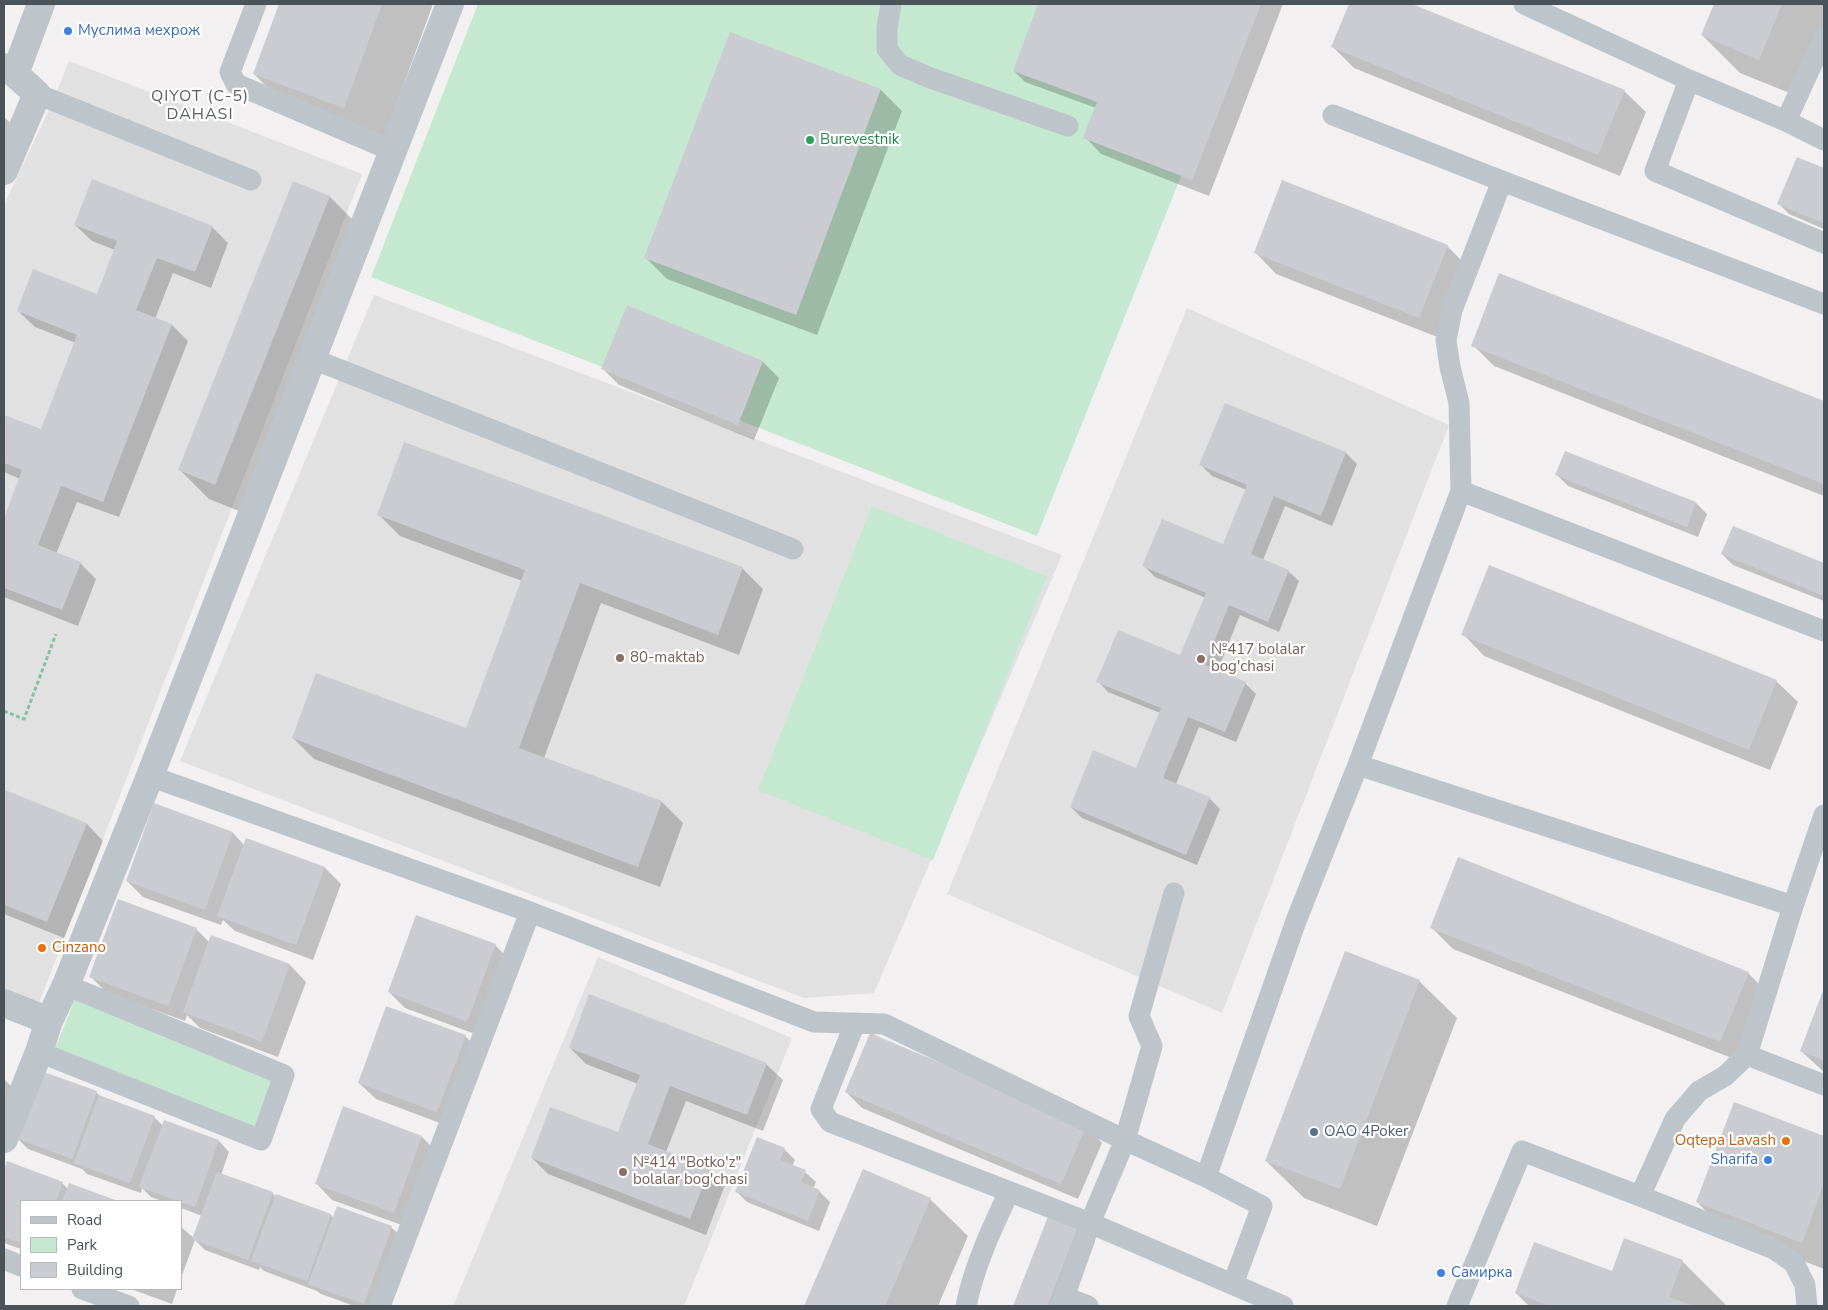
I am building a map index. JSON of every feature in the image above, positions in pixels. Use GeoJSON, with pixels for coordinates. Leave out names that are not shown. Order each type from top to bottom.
{"type":"FeatureCollection","features":[{"type":"Feature","properties":{"kind":"street"},"geometry":{"type":"LineString","coordinates":[[4,171],[37,94],[9,70],[41,4]]}},
{"type":"Feature","properties":{"kind":"street"},"geometry":{"type":"LineString","coordinates":[[4,1139],[39,1052],[49,1021],[66,985],[150,776],[450,4]]}},
{"type":"Feature","properties":{"kind":"street"},"geometry":{"type":"LineString","coordinates":[[4,1003],[49,1021]]}},
{"type":"Feature","properties":{"kind":"lane"},"geometry":{"type":"LineString","coordinates":[[256,4],[230,72],[236,84],[393,151]]}},
{"type":"Feature","properties":{"kind":"lane"},"geometry":{"type":"LineString","coordinates":[[891,4],[887,29],[887,49],[900,65],[928,77],[1068,126]]}},
{"type":"Feature","properties":{"kind":"lane"},"geometry":{"type":"LineString","coordinates":[[1524,4],[1689,80],[1786,121],[1824,140]]}},
{"type":"Feature","properties":{"kind":"lane"},"geometry":{"type":"LineString","coordinates":[[1786,121],[1824,38]]}},
{"type":"Feature","properties":{"kind":"lane"},"geometry":{"type":"LineString","coordinates":[[1689,80],[1655,171],[1824,243]]}},
{"type":"Feature","properties":{"kind":"lane"},"geometry":{"type":"LineString","coordinates":[[37,94],[251,180]]}},
{"type":"Feature","properties":{"kind":"lane"},"geometry":{"type":"LineString","coordinates":[[1333,114],[1824,304]]}},
{"type":"Feature","properties":{"kind":"lane"},"geometry":{"type":"LineString","coordinates":[[1206,1177],[1296,920],[1358,765],[1461,491],[1459,403],[1450,367],[1446,340],[1452,310],[1502,181]]}},
{"type":"Feature","properties":{"kind":"lane"},"geometry":{"type":"LineString","coordinates":[[313,358],[793,549]]}},
{"type":"Feature","properties":{"kind":"lane"},"geometry":{"type":"LineString","coordinates":[[1461,491],[1824,631]]}},
{"type":"Feature","properties":{"kind":"lane"},"geometry":{"type":"LineString","coordinates":[[1358,765],[1793,906]]}},
{"type":"Feature","properties":{"kind":"lane"},"geometry":{"type":"LineString","coordinates":[[150,776],[530,912],[814,1022],[884,1024],[1206,1177],[1262,1206],[1233,1284]]}},
{"type":"Feature","properties":{"kind":"lane"},"geometry":{"type":"LineString","coordinates":[[1640,1196],[1675,1119],[1699,1091],[1724,1076],[1747,1056],[1793,906],[1824,815]]}},
{"type":"Feature","properties":{"kind":"lane"},"geometry":{"type":"LineString","coordinates":[[1088,1306],[1063,1302],[1090,1223],[1125,1140],[1152,1046],[1139,1016],[1174,893]]}},
{"type":"Feature","properties":{"kind":"lane"},"geometry":{"type":"LineString","coordinates":[[380,1306],[530,912]]}},
{"type":"Feature","properties":{"kind":"lane"},"geometry":{"type":"LineString","coordinates":[[39,1052],[261,1140],[284,1075],[66,985]]}},
{"type":"Feature","properties":{"kind":"lane"},"geometry":{"type":"LineString","coordinates":[[855,1023],[822,1109],[830,1122],[1090,1223],[1283,1306]]}},
{"type":"Feature","properties":{"kind":"lane"},"geometry":{"type":"LineString","coordinates":[[1747,1056],[1824,1085]]}},
{"type":"Feature","properties":{"kind":"lane"},"geometry":{"type":"LineString","coordinates":[[1457,1306],[1522,1151],[1774,1249],[1794,1263],[1805,1285],[1807,1306]]}},
{"type":"Feature","properties":{"kind":"lane"},"geometry":{"type":"LineString","coordinates":[[966,1306],[973,1279],[991,1230],[1009,1192]]}},
{"type":"Feature","properties":{"kind":"lane"},"geometry":{"type":"LineString","coordinates":[[4,1259],[20,1266]]}},
{"type":"Feature","properties":{"kind":"lane"},"geometry":{"type":"LineString","coordinates":[[85,1290],[129,1306]]}},
{"type":"Feature","properties":{"kind":"path"},"geometry":{"type":"LineString","coordinates":[[4,711],[24,719],[56,634]]}},
{"type":"Feature","properties":{"kind":"shaded area"},"geometry":{"type":"Polygon","coordinates":[[[69,61],[362,174],[36,1011],[4,998],[4,205],[53,101],[69,61]]]}},
{"type":"Feature","properties":{"kind":"shaded area","name":"80-maktab"},"geometry":{"type":"Polygon","coordinates":[[[374,295],[1062,555],[874,993],[804,998],[180,761],[374,295]]]}},
{"type":"Feature","properties":{"kind":"shaded area","name":"№417 bolalar bog'chasi"},"geometry":{"type":"Polygon","coordinates":[[[1187,308],[1449,425],[1222,1013],[947,894],[1187,308]]]}},
{"type":"Feature","properties":{"kind":"shaded area","name":"№414 \"Botko'z\" bolalar bog'chasi"},"geometry":{"type":"Polygon","coordinates":[[[598,957],[792,1038],[684,1306],[453,1306],[598,957]]]}},
{"type":"Feature","properties":{"kind":"green space","name":"Burevestnik"},"geometry":{"type":"Polygon","coordinates":[[[478,4],[1250,4],[1037,536],[371,277],[478,4]]]}},
{"type":"Feature","properties":{"kind":"green space"},"geometry":{"type":"Polygon","coordinates":[[[872,506],[1047,576],[933,860],[758,790],[872,506]]]}},
{"type":"Feature","properties":{"kind":"green space"},"geometry":{"type":"Polygon","coordinates":[[[75,999],[276,1078],[258,1130],[55,1049],[75,999]]]}},
{"type":"Feature","properties":{"kind":"building"},"geometry":{"type":"Polygon","coordinates":[[[279,4],[382,4],[344,108],[253,74],[279,4]]]}},
{"type":"Feature","properties":{"kind":"building"},"geometry":{"type":"Polygon","coordinates":[[[1038,4],[1261,4],[1192,180],[1083,138],[1097,102],[1013,71],[1038,4]]]}},
{"type":"Feature","properties":{"kind":"building"},"geometry":{"type":"Polygon","coordinates":[[[1349,4],[1412,4],[1625,90],[1598,155],[1331,47],[1349,4]]]}},
{"type":"Feature","properties":{"kind":"building"},"geometry":{"type":"Polygon","coordinates":[[[1714,4],[1782,4],[1759,60],[1701,35],[1714,4]]]}},
{"type":"Feature","properties":{"kind":"building"},"geometry":{"type":"Polygon","coordinates":[[[730,32],[881,89],[796,315],[644,258],[730,32]]]}},
{"type":"Feature","properties":{"kind":"building"},"geometry":{"type":"Polygon","coordinates":[[[1797,157],[1824,168],[1823,223],[1777,204],[1797,157]]]}},
{"type":"Feature","properties":{"kind":"building"},"geometry":{"type":"Polygon","coordinates":[[[92,179],[213,226],[195,272],[157,258],[136,310],[172,324],[103,502],[61,486],[38,545],[81,562],[62,610],[4,588],[4,518],[22,470],[4,463],[4,415],[41,429],[77,335],[17,311],[33,269],[97,294],[117,241],[74,225],[92,179]]]}},
{"type":"Feature","properties":{"kind":"building"},"geometry":{"type":"Polygon","coordinates":[[[1282,180],[1448,245],[1419,318],[1254,253],[1282,180]]]}},
{"type":"Feature","properties":{"kind":"building"},"geometry":{"type":"Polygon","coordinates":[[[293,181],[330,196],[215,485],[178,470],[293,181]]]}},
{"type":"Feature","properties":{"kind":"building"},"geometry":{"type":"Polygon","coordinates":[[[1499,273],[1824,401],[1824,484],[1471,346],[1499,273]]]}},
{"type":"Feature","properties":{"kind":"building"},"geometry":{"type":"Polygon","coordinates":[[[627,305],[763,361],[738,425],[601,369],[627,305]]]}},
{"type":"Feature","properties":{"kind":"building"},"geometry":{"type":"Polygon","coordinates":[[[1225,403],[1346,452],[1321,516],[1274,496],[1251,554],[1289,570],[1268,622],[1229,605],[1205,665],[1246,682],[1225,732],[1188,717],[1163,778],[1210,797],[1186,855],[1070,807],[1093,750],[1136,768],[1161,708],[1096,682],[1118,630],[1180,655],[1206,593],[1142,566],[1162,519],[1223,544],[1247,485],[1199,465],[1225,403]]]}},
{"type":"Feature","properties":{"kind":"building"},"geometry":{"type":"Polygon","coordinates":[[[404,442],[743,567],[718,635],[580,583],[519,748],[662,801],[638,867],[292,738],[316,673],[466,728],[525,570],[377,515],[404,442]]]}},
{"type":"Feature","properties":{"kind":"building"},"geometry":{"type":"Polygon","coordinates":[[[1565,451],[1696,502],[1687,527],[1555,475],[1565,451]]]}},
{"type":"Feature","properties":{"kind":"building"},"geometry":{"type":"Polygon","coordinates":[[[1733,526],[1824,563],[1824,596],[1721,554],[1733,526]]]}},
{"type":"Feature","properties":{"kind":"building"},"geometry":{"type":"Polygon","coordinates":[[[1489,565],[1777,680],[1749,750],[1461,635],[1489,565]]]}},
{"type":"Feature","properties":{"kind":"building"},"geometry":{"type":"Polygon","coordinates":[[[5,790],[87,823],[47,922],[4,905],[5,790]]]}},
{"type":"Feature","properties":{"kind":"building"},"geometry":{"type":"Polygon","coordinates":[[[154,803],[233,832],[205,910],[126,881],[154,803]]]}},
{"type":"Feature","properties":{"kind":"building"},"geometry":{"type":"Polygon","coordinates":[[[246,838],[325,867],[296,945],[217,916],[246,838]]]}},
{"type":"Feature","properties":{"kind":"building"},"geometry":{"type":"Polygon","coordinates":[[[1458,857],[1749,972],[1720,1042],[1430,928],[1458,857]]]}},
{"type":"Feature","properties":{"kind":"building"},"geometry":{"type":"Polygon","coordinates":[[[118,899],[197,928],[168,1006],[89,977],[118,899]]]}},
{"type":"Feature","properties":{"kind":"building"},"geometry":{"type":"Polygon","coordinates":[[[416,915],[496,944],[467,1022],[388,992],[416,915]]]}},
{"type":"Feature","properties":{"kind":"building"},"geometry":{"type":"Polygon","coordinates":[[[211,935],[290,964],[262,1042],[183,1012],[211,935]]]}},
{"type":"Feature","properties":{"kind":"building"},"geometry":{"type":"Polygon","coordinates":[[[1345,951],[1420,980],[1340,1189],[1265,1161],[1345,951]]]}},
{"type":"Feature","properties":{"kind":"building"},"geometry":{"type":"Polygon","coordinates":[[[1824,988],[1824,1060],[1800,1051],[1824,988]]]}},
{"type":"Feature","properties":{"kind":"building"},"geometry":{"type":"Polygon","coordinates":[[[589,994],[767,1063],[747,1115],[670,1086],[648,1144],[710,1168],[690,1219],[531,1158],[550,1107],[618,1132],[640,1075],[569,1048],[589,994]]]}},
{"type":"Feature","properties":{"kind":"building"},"geometry":{"type":"Polygon","coordinates":[[[386,1006],[466,1035],[437,1112],[358,1083],[386,1006]]]}},
{"type":"Feature","properties":{"kind":"building"},"geometry":{"type":"Polygon","coordinates":[[[870,1033],[1087,1125],[1061,1184],[845,1092],[870,1033]]]}},
{"type":"Feature","properties":{"kind":"building"},"geometry":{"type":"Polygon","coordinates":[[[41,1071],[97,1091],[72,1159],[16,1138],[41,1071]]]}},
{"type":"Feature","properties":{"kind":"building"},"geometry":{"type":"Polygon","coordinates":[[[99,1095],[155,1116],[130,1183],[74,1163],[99,1095]]]}},
{"type":"Feature","properties":{"kind":"building","name":"Sharifa"},"geometry":{"type":"Polygon","coordinates":[[[1734,1102],[1824,1136],[1824,1183],[1802,1243],[1696,1202],[1734,1102]]]}},
{"type":"Feature","properties":{"kind":"building"},"geometry":{"type":"Polygon","coordinates":[[[343,1106],[422,1136],[394,1213],[315,1184],[343,1106]]]}},
{"type":"Feature","properties":{"kind":"building"},"geometry":{"type":"Polygon","coordinates":[[[164,1120],[219,1140],[195,1207],[182,1202],[182,1200],[175,1200],[139,1187],[164,1120]]]}},
{"type":"Feature","properties":{"kind":"building"},"geometry":{"type":"Polygon","coordinates":[[[757,1137],[785,1148],[780,1160],[806,1170],[801,1182],[820,1190],[808,1221],[735,1192],[757,1137]]]}},
{"type":"Feature","properties":{"kind":"building"},"geometry":{"type":"Polygon","coordinates":[[[7,1161],[63,1182],[56,1200],[20,1200],[20,1243],[4,1237],[4,1170],[7,1161]]]}},
{"type":"Feature","properties":{"kind":"building"},"geometry":{"type":"Polygon","coordinates":[[[863,1169],[931,1198],[885,1306],[804,1306],[863,1169]]]}},
{"type":"Feature","properties":{"kind":"building"},"geometry":{"type":"Polygon","coordinates":[[[217,1172],[273,1192],[248,1260],[192,1239],[217,1172]]]}},
{"type":"Feature","properties":{"kind":"building"},"geometry":{"type":"Polygon","coordinates":[[[69,1183],[115,1200],[62,1200],[69,1183]]]}},
{"type":"Feature","properties":{"kind":"building"},"geometry":{"type":"Polygon","coordinates":[[[276,1194],[331,1214],[307,1281],[251,1261],[276,1194]]]}},
{"type":"Feature","properties":{"kind":"building"},"geometry":{"type":"Polygon","coordinates":[[[337,1206],[392,1226],[364,1304],[308,1284],[337,1206]]]}},
{"type":"Feature","properties":{"kind":"building"},"geometry":{"type":"Polygon","coordinates":[[[1049,1214],[1079,1225],[1047,1306],[1013,1306],[1049,1214]]]}},
{"type":"Feature","properties":{"kind":"building"},"geometry":{"type":"Polygon","coordinates":[[[1624,1238],[1683,1260],[1669,1297],[1694,1306],[1550,1306],[1515,1293],[1534,1242],[1612,1271],[1624,1238]]]}},
{"type":"Feature","properties":{"kind":"place","name":"Муслима мехрож"},"geometry":{"type":"Point","coordinates":[68,31]}},
{"type":"Feature","properties":{"kind":"place","name":"Burevestnik"},"geometry":{"type":"Point","coordinates":[810,140]}},
{"type":"Feature","properties":{"kind":"place","name":"80-maktab"},"geometry":{"type":"Point","coordinates":[620,658]}},
{"type":"Feature","properties":{"kind":"place","name":"№417 bolalar bog'chasi"},"geometry":{"type":"Point","coordinates":[1201,659]}},
{"type":"Feature","properties":{"kind":"place","name":"Cinzano"},"geometry":{"type":"Point","coordinates":[42,948]}},
{"type":"Feature","properties":{"kind":"place","name":"ОАО 4Poker"},"geometry":{"type":"Point","coordinates":[1314,1132]}},
{"type":"Feature","properties":{"kind":"place","name":"Oqtepa Lavash"},"geometry":{"type":"Point","coordinates":[1786,1141]}},
{"type":"Feature","properties":{"kind":"place","name":"Sharifa"},"geometry":{"type":"Point","coordinates":[1768,1160]}},
{"type":"Feature","properties":{"kind":"place","name":"№414 \"Botko'z\" bolalar bog'chasi"},"geometry":{"type":"Point","coordinates":[623,1172]}},
{"type":"Feature","properties":{"kind":"place","name":"Самирка"},"geometry":{"type":"Point","coordinates":[1441,1273]}},
{"type":"Feature","properties":{"kind":"district","name":"QIYOT (C-5) DAHASI"},"geometry":{"type":"Point","coordinates":[200,106]}}]}
